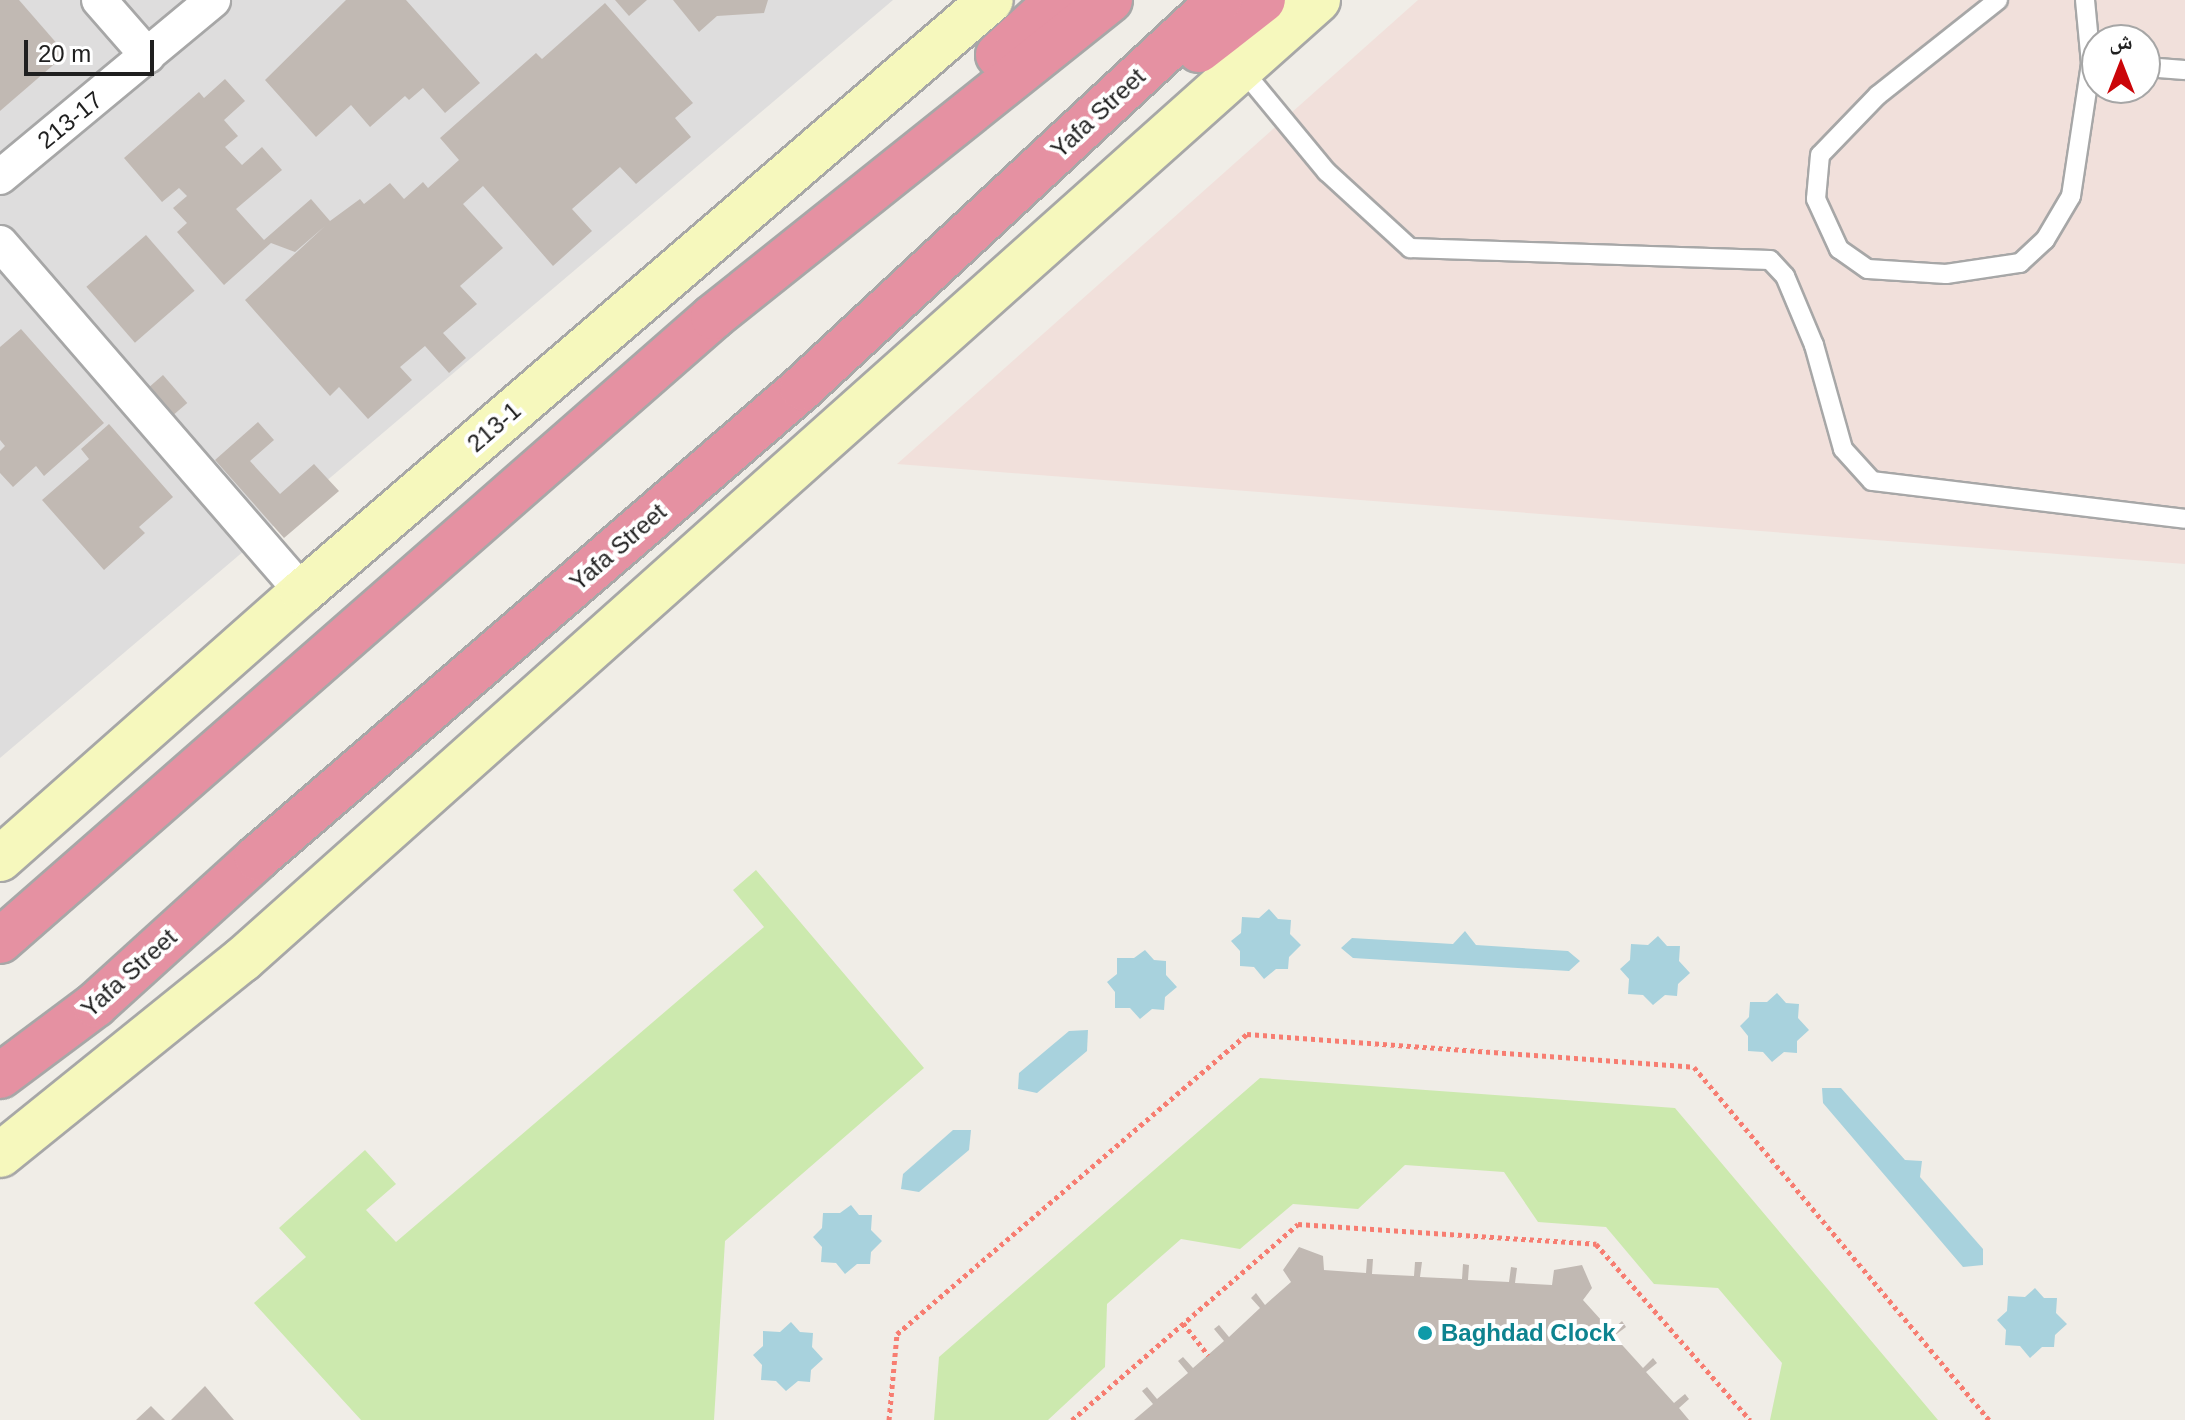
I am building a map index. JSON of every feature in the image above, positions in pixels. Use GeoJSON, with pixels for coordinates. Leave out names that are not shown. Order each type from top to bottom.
{"type":"FeatureCollection","features":[{"type":"Feature","properties":{"kind":"highway"},"geometry":{"type":"LineString","coordinates":[[0,941],[713,317],[1058,0]]}},
{"type":"Feature","properties":{"kind":"highway"},"geometry":{"type":"LineString","coordinates":[[713,317],[1110,0]]}},
{"type":"Feature","properties":{"kind":"highway","name":"Yafa Street"},"geometry":{"type":"LineString","coordinates":[[0,1076],[60,1033],[802,388],[1220,0]]}},
{"type":"Feature","properties":{"kind":"highway"},"geometry":{"type":"LineString","coordinates":[[802,388],[1160,79],[1263,0]]}},
{"type":"Feature","properties":{"kind":"highway"},"geometry":{"type":"LineString","coordinates":[[0,1083],[60,1033]]}},
{"type":"Feature","properties":{"kind":"main road","name":"213-1"},"geometry":{"type":"LineString","coordinates":[[0,859],[302,592],[991,0]]}},
{"type":"Feature","properties":{"kind":"main road"},"geometry":{"type":"LineString","coordinates":[[0,1155],[242,960],[1318,0]]}},
{"type":"Feature","properties":{"kind":"street"},"geometry":{"type":"LineString","coordinates":[[99,0],[148,56]]}},
{"type":"Feature","properties":{"kind":"street","name":"213-17"},"geometry":{"type":"LineString","coordinates":[[0,177],[213,0]]}},
{"type":"Feature","properties":{"kind":"street"},"geometry":{"type":"LineString","coordinates":[[0,243],[302,592]]}},
{"type":"Feature","properties":{"kind":"lane"},"geometry":{"type":"LineString","coordinates":[[1998,0],[1878,95],[1820,155],[1816,199],[1839,249],[1868,269],[1946,274],[2020,263],[2045,240],[2071,196],[2087,104]]}},
{"type":"Feature","properties":{"kind":"lane"},"geometry":{"type":"LineString","coordinates":[[2085,0],[2088,24]]}},
{"type":"Feature","properties":{"kind":"lane"},"geometry":{"type":"LineString","coordinates":[[1240,67],[1327,172],[1410,248],[1770,260],[1785,276],[1814,345],[1843,449],[1872,481],[2185,519]]}},
{"type":"Feature","properties":{"kind":"lane"},"geometry":{"type":"LineString","coordinates":[[2161,68],[2185,70]]}},
{"type":"Feature","properties":{"kind":"path"},"geometry":{"type":"LineString","coordinates":[[889,1420],[897,1334],[1247,1034],[1694,1067],[1989,1420]]}},
{"type":"Feature","properties":{"kind":"path"},"geometry":{"type":"LineString","coordinates":[[1072,1420],[1298,1224],[1596,1244],[1750,1420]]}},
{"type":"Feature","properties":{"kind":"path"},"geometry":{"type":"LineString","coordinates":[[1183,1323],[1208,1355]]}},
{"type":"Feature","properties":{"kind":"shaded area"},"geometry":{"type":"Polygon","coordinates":[[[0,0],[893,0],[0,758],[0,0]]]}},
{"type":"Feature","properties":{"kind":"shaded area"},"geometry":{"type":"Polygon","coordinates":[[[1418,0],[2185,0],[2185,564],[897,464],[1418,0]]]}},
{"type":"Feature","properties":{"kind":"green space"},"geometry":{"type":"Polygon","coordinates":[[[756,870],[924,1068],[725,1241],[714,1420],[361,1420],[254,1303],[306,1257],[279,1228],[365,1150],[396,1184],[366,1210],[396,1242],[764,927],[733,890],[756,870]]]}},
{"type":"Feature","properties":{"kind":"green space"},"geometry":{"type":"Polygon","coordinates":[[[1260,1078],[1675,1108],[1938,1420],[1770,1420],[1782,1363],[1718,1288],[1654,1284],[1606,1227],[1538,1222],[1504,1172],[1405,1165],[1358,1209],[1293,1204],[1240,1249],[1181,1239],[1107,1304],[1105,1367],[1048,1420],[934,1420],[939,1357],[1260,1078]]]}},
{"type":"Feature","properties":{"kind":"water"},"geometry":{"type":"Polygon","coordinates":[[[1269,909],[1278,919],[1291,920],[1290,934],[1301,945],[1289,957],[1288,969],[1276,969],[1264,979],[1254,967],[1240,966],[1240,951],[1231,941],[1241,933],[1242,917],[1259,918],[1269,909]]]}},
{"type":"Feature","properties":{"kind":"water"},"geometry":{"type":"Polygon","coordinates":[[[1465,931],[1476,945],[1568,951],[1580,961],[1569,971],[1353,958],[1341,948],[1352,938],[1453,944],[1465,931]]]}},
{"type":"Feature","properties":{"kind":"water"},"geometry":{"type":"Polygon","coordinates":[[[1658,936],[1667,946],[1680,946],[1679,961],[1690,973],[1678,984],[1677,996],[1665,995],[1653,1005],[1643,995],[1628,994],[1629,979],[1620,969],[1630,960],[1631,944],[1648,945],[1658,936]]]}},
{"type":"Feature","properties":{"kind":"water"},"geometry":{"type":"Polygon","coordinates":[[[1145,950],[1154,960],[1166,961],[1166,975],[1177,987],[1165,997],[1164,1010],[1152,1009],[1140,1019],[1130,1008],[1115,1008],[1115,992],[1107,982],[1117,974],[1117,958],[1134,958],[1145,950]]]}},
{"type":"Feature","properties":{"kind":"water"},"geometry":{"type":"Polygon","coordinates":[[[1777,993],[1786,1003],[1799,1004],[1798,1018],[1809,1030],[1797,1041],[1797,1053],[1784,1052],[1772,1062],[1763,1052],[1748,1051],[1748,1036],[1740,1026],[1749,1017],[1750,1002],[1767,1002],[1777,993]]]}},
{"type":"Feature","properties":{"kind":"water"},"geometry":{"type":"Polygon","coordinates":[[[1088,1030],[1087,1051],[1037,1093],[1018,1089],[1019,1073],[1069,1031],[1088,1030]]]}},
{"type":"Feature","properties":{"kind":"water"},"geometry":{"type":"Polygon","coordinates":[[[1822,1088],[1841,1088],[1905,1160],[1922,1161],[1920,1177],[1983,1249],[1983,1265],[1963,1267],[1823,1103],[1822,1088]]]}},
{"type":"Feature","properties":{"kind":"water"},"geometry":{"type":"Polygon","coordinates":[[[953,1130],[971,1130],[969,1150],[919,1192],[901,1189],[903,1174],[953,1130]]]}},
{"type":"Feature","properties":{"kind":"water"},"geometry":{"type":"Polygon","coordinates":[[[851,1205],[859,1215],[872,1215],[871,1230],[882,1241],[871,1252],[870,1264],[857,1264],[845,1274],[836,1263],[821,1262],[822,1247],[813,1237],[822,1228],[823,1213],[840,1213],[851,1205]]]}},
{"type":"Feature","properties":{"kind":"water"},"geometry":{"type":"Polygon","coordinates":[[[2035,1288],[2044,1298],[2057,1298],[2056,1313],[2067,1324],[2055,1335],[2054,1347],[2042,1347],[2030,1358],[2020,1346],[2005,1345],[2006,1330],[1997,1320],[2007,1311],[2008,1296],[2025,1297],[2035,1288]]]}},
{"type":"Feature","properties":{"kind":"water"},"geometry":{"type":"Polygon","coordinates":[[[791,1322],[800,1332],[813,1333],[812,1347],[823,1359],[811,1370],[810,1382],[798,1381],[786,1391],[776,1381],[761,1380],[762,1365],[753,1355],[763,1346],[763,1331],[780,1332],[791,1322]]]}},
{"type":"Feature","properties":{"kind":"building"},"geometry":{"type":"Polygon","coordinates":[[[0,0],[19,0],[66,54],[0,111],[0,0]]]}},
{"type":"Feature","properties":{"kind":"building"},"geometry":{"type":"Polygon","coordinates":[[[346,0],[406,0],[480,83],[445,113],[423,88],[409,100],[405,96],[370,127],[351,105],[316,137],[265,80],[346,0]]]}},
{"type":"Feature","properties":{"kind":"building"},"geometry":{"type":"Polygon","coordinates":[[[615,0],[647,0],[629,16],[615,0]]]}},
{"type":"Feature","properties":{"kind":"building"},"geometry":{"type":"Polygon","coordinates":[[[673,0],[768,0],[764,13],[717,16],[699,32],[673,0]]]}},
{"type":"Feature","properties":{"kind":"building"},"geometry":{"type":"Polygon","coordinates":[[[605,3],[693,103],[675,118],[691,137],[636,184],[620,167],[572,209],[592,231],[553,266],[483,186],[463,204],[503,248],[460,286],[477,304],[443,333],[466,358],[449,373],[425,346],[400,367],[412,380],[368,419],[339,387],[330,396],[245,300],[325,226],[295,252],[271,243],[224,285],[177,232],[187,223],[173,208],[187,196],[179,188],[162,202],[124,158],[199,92],[204,98],[225,79],[245,101],[224,120],[238,136],[225,147],[242,165],[262,147],[282,170],[236,209],[264,240],[311,199],[330,221],[360,199],[364,204],[390,183],[404,199],[423,182],[428,188],[459,160],[440,138],[536,53],[542,59],[605,3]]]}},
{"type":"Feature","properties":{"kind":"building"},"geometry":{"type":"Polygon","coordinates":[[[146,235],[195,291],[135,343],[86,287],[146,235]]]}},
{"type":"Feature","properties":{"kind":"building"},"geometry":{"type":"Polygon","coordinates":[[[21,329],[104,423],[44,476],[36,466],[13,487],[0,473],[0,451],[5,446],[0,440],[0,347],[21,329]]]}},
{"type":"Feature","properties":{"kind":"building"},"geometry":{"type":"Polygon","coordinates":[[[163,375],[187,403],[171,417],[146,389],[163,375]]]}},
{"type":"Feature","properties":{"kind":"building"},"geometry":{"type":"Polygon","coordinates":[[[258,422],[274,440],[250,461],[280,494],[314,464],[339,491],[284,538],[215,460],[258,422]]]}},
{"type":"Feature","properties":{"kind":"building"},"geometry":{"type":"Polygon","coordinates":[[[109,424],[173,497],[139,527],[145,533],[104,570],[42,500],[89,459],[81,449],[109,424]]]}},
{"type":"Feature","properties":{"kind":"building","name":"Baghdad Clock"},"geometry":{"type":"Polygon","coordinates":[[[1299,1247],[1323,1256],[1324,1270],[1366,1273],[1367,1259],[1373,1259],[1372,1274],[1414,1276],[1415,1262],[1422,1262],[1420,1277],[1462,1279],[1463,1264],[1469,1265],[1468,1280],[1509,1282],[1511,1267],[1517,1268],[1515,1283],[1552,1285],[1554,1270],[1582,1265],[1592,1288],[1583,1300],[1611,1331],[1622,1321],[1626,1327],[1614,1336],[1643,1368],[1653,1358],[1657,1363],[1646,1372],[1674,1403],[1685,1394],[1689,1399],[1679,1408],[1689,1420],[1134,1420],[1153,1404],[1142,1391],[1147,1387],[1157,1399],[1188,1373],[1178,1361],[1183,1357],[1193,1368],[1224,1341],[1214,1329],[1219,1325],[1229,1337],[1260,1308],[1251,1298],[1256,1293],[1265,1305],[1291,1282],[1283,1270],[1299,1247]]]}},
{"type":"Feature","properties":{"kind":"building"},"geometry":{"type":"Polygon","coordinates":[[[205,1386],[234,1420],[171,1420],[205,1386]]]}},
{"type":"Feature","properties":{"kind":"building"},"geometry":{"type":"Polygon","coordinates":[[[151,1406],[165,1420],[136,1420],[151,1406]]]}},
{"type":"Feature","properties":{"kind":"place","name":"Baghdad Clock"},"geometry":{"type":"Point","coordinates":[1425,1333]}}]}
